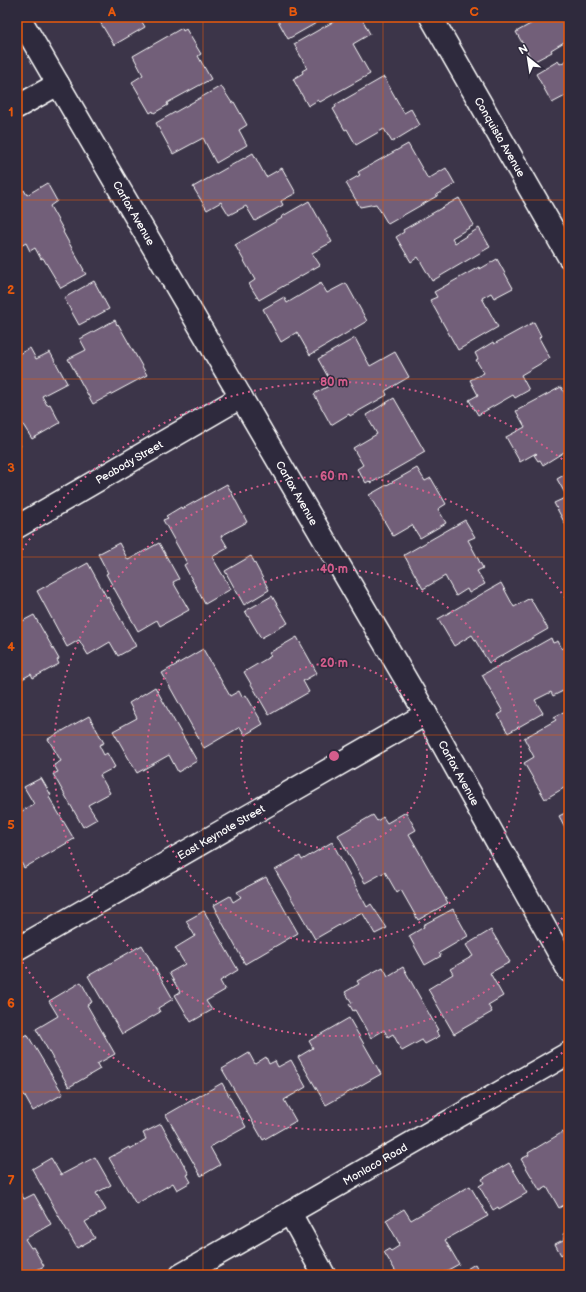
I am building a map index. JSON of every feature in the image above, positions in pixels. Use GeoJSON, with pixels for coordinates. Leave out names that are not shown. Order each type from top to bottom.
{"type":"FeatureCollection","features":[{"type":"Feature","properties":{"kind":"street","name":"Carfax Avenue"},"geometry":{"type":"LineString","coordinates":[[19,17],[426,714],[569,971]]}},
{"type":"Feature","properties":{"kind":"street","name":"Conquista Avenue"},"geometry":{"type":"LineString","coordinates":[[431,17],[569,257]]}},
{"type":"Feature","properties":{"kind":"street"},"geometry":{"type":"LineString","coordinates":[[17,107],[58,84]]}},
{"type":"Feature","properties":{"kind":"street","name":"Peabody Street"},"geometry":{"type":"LineString","coordinates":[[17,527],[241,397]]}},
{"type":"Feature","properties":{"kind":"street","name":"East Keynote Street"},"geometry":{"type":"LineString","coordinates":[[17,949],[426,714]]}},
{"type":"Feature","properties":{"kind":"street","name":"Monlaco Road"},"geometry":{"type":"LineString","coordinates":[[181,1275],[569,1053]]}},
{"type":"Feature","properties":{"kind":"street"},"geometry":{"type":"LineString","coordinates":[[290,1213],[324,1275]]}},
{"type":"Feature","properties":{"kind":"building"},"geometry":{"type":"Polygon","coordinates":[[[97,17],[139,17],[145,27],[114,45],[97,17]]]}},
{"type":"Feature","properties":{"kind":"building"},"geometry":{"type":"Polygon","coordinates":[[[276,17],[327,17],[288,39],[276,17]]]}},
{"type":"Feature","properties":{"kind":"building"},"geometry":{"type":"Polygon","coordinates":[[[345,17],[361,17],[370,34],[353,44],[370,74],[320,102],[318,100],[308,106],[293,79],[303,73],[302,71],[307,68],[294,44],[338,19],[339,20],[345,17]]]}},
{"type":"Feature","properties":{"kind":"building"},"geometry":{"type":"Polygon","coordinates":[[[532,17],[569,17],[569,39],[551,50],[552,52],[533,62],[516,32],[534,22],[532,17]]]}},
{"type":"Feature","properties":{"kind":"building"},"geometry":{"type":"Polygon","coordinates":[[[182,28],[183,31],[186,29],[201,54],[198,56],[211,79],[167,103],[168,105],[154,113],[153,111],[150,113],[132,82],[143,75],[133,56],[182,28]]]}},
{"type":"Feature","properties":{"kind":"building"},"geometry":{"type":"Polygon","coordinates":[[[569,59],[569,94],[552,103],[536,74],[558,61],[560,64],[569,59]]]}},
{"type":"Feature","properties":{"kind":"building"},"geometry":{"type":"Polygon","coordinates":[[[384,77],[404,113],[411,109],[420,125],[392,142],[384,129],[356,145],[333,109],[336,107],[335,105],[384,77]]]}},
{"type":"Feature","properties":{"kind":"building"},"geometry":{"type":"Polygon","coordinates":[[[221,86],[232,103],[234,102],[247,125],[239,130],[247,145],[216,163],[203,138],[173,154],[156,123],[221,86]]]}},
{"type":"Feature","properties":{"kind":"building"},"geometry":{"type":"Polygon","coordinates":[[[408,144],[428,179],[446,168],[455,184],[388,224],[376,204],[360,207],[346,183],[360,175],[358,172],[408,144]]]}},
{"type":"Feature","properties":{"kind":"building"},"geometry":{"type":"Polygon","coordinates":[[[253,153],[266,177],[282,168],[296,193],[281,201],[283,205],[255,221],[246,206],[229,215],[221,202],[207,210],[193,187],[253,153]]]}},
{"type":"Feature","properties":{"kind":"building"},"geometry":{"type":"Polygon","coordinates":[[[47,183],[57,201],[50,206],[86,274],[61,288],[43,258],[41,259],[35,248],[30,251],[26,243],[17,248],[17,193],[18,194],[24,190],[27,195],[47,183]]]}},
{"type":"Feature","properties":{"kind":"building"},"geometry":{"type":"Polygon","coordinates":[[[459,198],[474,225],[452,238],[455,243],[479,228],[490,247],[432,281],[418,257],[411,262],[396,237],[404,232],[403,230],[459,198]]]}},
{"type":"Feature","properties":{"kind":"building"},"geometry":{"type":"Polygon","coordinates":[[[309,201],[332,242],[312,253],[320,265],[259,300],[249,284],[255,280],[235,245],[309,201]]]}},
{"type":"Feature","properties":{"kind":"building"},"geometry":{"type":"Polygon","coordinates":[[[497,259],[513,288],[494,298],[491,293],[482,298],[498,327],[458,350],[430,300],[437,297],[434,292],[479,267],[480,269],[497,259]]]}},
{"type":"Feature","properties":{"kind":"building"},"geometry":{"type":"Polygon","coordinates":[[[94,281],[109,309],[79,325],[64,298],[94,281]]]}},
{"type":"Feature","properties":{"kind":"building"},"geometry":{"type":"Polygon","coordinates":[[[321,283],[327,293],[346,283],[367,321],[310,355],[297,332],[281,342],[263,309],[284,297],[287,303],[321,283]]]}},
{"type":"Feature","properties":{"kind":"building"},"geometry":{"type":"Polygon","coordinates":[[[115,320],[147,375],[93,404],[68,359],[86,350],[80,339],[115,320]]]}},
{"type":"Feature","properties":{"kind":"building"},"geometry":{"type":"Polygon","coordinates":[[[534,322],[541,336],[539,338],[550,358],[521,375],[529,390],[515,398],[513,395],[478,415],[469,400],[478,395],[470,380],[484,373],[476,360],[478,359],[475,353],[493,342],[494,344],[534,322]]]}},
{"type":"Feature","properties":{"kind":"building"},"geometry":{"type":"Polygon","coordinates":[[[355,338],[370,366],[395,352],[409,377],[385,391],[387,395],[331,425],[314,394],[332,384],[318,359],[355,338]]]}},
{"type":"Feature","properties":{"kind":"building"},"geometry":{"type":"Polygon","coordinates":[[[30,348],[36,359],[50,352],[67,383],[42,396],[47,405],[50,404],[60,423],[32,439],[22,423],[19,424],[17,420],[17,355],[30,348]]]}},
{"type":"Feature","properties":{"kind":"building"},"geometry":{"type":"Polygon","coordinates":[[[561,387],[569,400],[569,449],[543,465],[534,455],[537,454],[536,453],[520,462],[506,437],[525,427],[516,411],[561,387]]]}},
{"type":"Feature","properties":{"kind":"building"},"geometry":{"type":"Polygon","coordinates":[[[394,398],[425,452],[371,483],[369,481],[366,483],[357,469],[363,465],[353,448],[377,434],[366,415],[394,398]]]}},
{"type":"Feature","properties":{"kind":"building"},"geometry":{"type":"Polygon","coordinates":[[[17,440],[21,446],[17,448],[17,440]]]}},
{"type":"Feature","properties":{"kind":"building"},"geometry":{"type":"Polygon","coordinates":[[[417,468],[425,481],[431,478],[446,504],[438,509],[446,523],[420,538],[412,525],[393,536],[369,495],[417,468]]]}},
{"type":"Feature","properties":{"kind":"building"},"geometry":{"type":"Polygon","coordinates":[[[569,472],[569,531],[554,503],[567,497],[557,479],[569,472]]]}},
{"type":"Feature","properties":{"kind":"building"},"geometry":{"type":"Polygon","coordinates":[[[227,484],[247,522],[221,536],[228,548],[212,557],[231,589],[205,604],[184,565],[187,563],[163,520],[168,518],[166,516],[181,507],[182,509],[227,484]]]}},
{"type":"Feature","properties":{"kind":"building"},"geometry":{"type":"Polygon","coordinates":[[[465,520],[475,537],[468,540],[483,568],[477,571],[485,584],[469,593],[467,589],[456,596],[445,576],[423,589],[404,555],[465,520]]]}},
{"type":"Feature","properties":{"kind":"building"},"geometry":{"type":"Polygon","coordinates":[[[119,543],[128,560],[159,543],[179,579],[173,582],[189,610],[160,626],[157,620],[138,631],[106,574],[108,573],[98,554],[119,543]]]}},
{"type":"Feature","properties":{"kind":"building"},"geometry":{"type":"Polygon","coordinates":[[[251,556],[269,590],[244,605],[225,571],[251,556]]]}},
{"type":"Feature","properties":{"kind":"building"},"geometry":{"type":"Polygon","coordinates":[[[88,563],[136,646],[118,656],[110,642],[88,655],[79,640],[67,647],[37,591],[88,563]]]}},
{"type":"Feature","properties":{"kind":"building"},"geometry":{"type":"Polygon","coordinates":[[[501,583],[514,607],[530,598],[548,629],[489,663],[472,635],[454,646],[438,619],[501,583]]]}},
{"type":"Feature","properties":{"kind":"building"},"geometry":{"type":"Polygon","coordinates":[[[272,596],[288,623],[261,638],[245,611],[272,596]]]}},
{"type":"Feature","properties":{"kind":"building"},"geometry":{"type":"Polygon","coordinates":[[[34,615],[59,659],[57,660],[59,664],[33,678],[31,674],[17,682],[17,624],[34,615]]]}},
{"type":"Feature","properties":{"kind":"building"},"geometry":{"type":"Polygon","coordinates":[[[297,637],[317,673],[303,681],[309,692],[269,715],[244,672],[271,656],[269,653],[297,637]]]}},
{"type":"Feature","properties":{"kind":"building"},"geometry":{"type":"Polygon","coordinates":[[[551,638],[553,643],[558,641],[562,649],[569,645],[569,688],[553,696],[551,692],[535,700],[543,713],[508,733],[498,715],[503,712],[482,675],[551,638]]]}},
{"type":"Feature","properties":{"kind":"building"},"geometry":{"type":"Polygon","coordinates":[[[203,649],[230,696],[239,691],[242,697],[246,695],[263,724],[245,735],[240,727],[204,748],[162,673],[203,649]]]}},
{"type":"Feature","properties":{"kind":"building"},"geometry":{"type":"Polygon","coordinates":[[[155,687],[197,761],[178,772],[169,755],[137,773],[113,731],[137,718],[129,703],[155,687]]]}},
{"type":"Feature","properties":{"kind":"building"},"geometry":{"type":"Polygon","coordinates":[[[569,709],[569,785],[545,799],[524,763],[534,757],[524,738],[556,720],[554,717],[569,709]]]}},
{"type":"Feature","properties":{"kind":"building"},"geometry":{"type":"Polygon","coordinates":[[[89,716],[104,743],[99,745],[104,755],[107,753],[115,767],[100,775],[110,793],[88,805],[97,819],[83,827],[53,774],[58,772],[54,765],[61,761],[48,739],[89,716]]]}},
{"type":"Feature","properties":{"kind":"building"},"geometry":{"type":"Polygon","coordinates":[[[41,778],[51,795],[49,797],[74,839],[24,868],[17,855],[17,814],[34,804],[24,787],[41,778]]]}},
{"type":"Feature","properties":{"kind":"building"},"geometry":{"type":"Polygon","coordinates":[[[569,811],[569,842],[565,835],[568,833],[559,816],[569,811]]]}},
{"type":"Feature","properties":{"kind":"building"},"geometry":{"type":"Polygon","coordinates":[[[406,812],[416,830],[409,834],[448,903],[418,920],[401,890],[397,893],[385,872],[365,883],[338,835],[373,815],[377,821],[383,817],[387,823],[406,812]]]}},
{"type":"Feature","properties":{"kind":"building"},"geometry":{"type":"Polygon","coordinates":[[[332,842],[367,907],[371,904],[387,928],[375,934],[362,912],[315,939],[275,870],[300,856],[302,860],[332,842]]]}},
{"type":"Feature","properties":{"kind":"building"},"geometry":{"type":"Polygon","coordinates":[[[266,877],[298,933],[245,964],[214,905],[230,896],[233,902],[241,897],[237,892],[266,877]]]}},
{"type":"Feature","properties":{"kind":"building"},"geometry":{"type":"Polygon","coordinates":[[[453,909],[468,936],[439,953],[441,956],[425,965],[409,936],[424,927],[423,925],[453,909]]]}},
{"type":"Feature","properties":{"kind":"building"},"geometry":{"type":"Polygon","coordinates":[[[204,911],[238,970],[220,981],[225,990],[206,1001],[212,1010],[191,1022],[175,995],[180,992],[169,973],[185,964],[175,948],[195,936],[186,921],[204,911]]]}},
{"type":"Feature","properties":{"kind":"building"},"geometry":{"type":"Polygon","coordinates":[[[491,930],[510,962],[490,973],[503,996],[488,1005],[492,1012],[454,1034],[428,989],[453,974],[450,969],[473,956],[466,945],[491,930]]]}},
{"type":"Feature","properties":{"kind":"building"},"geometry":{"type":"Polygon","coordinates":[[[142,945],[173,999],[158,1008],[160,1012],[122,1034],[88,976],[142,945]]]}},
{"type":"Feature","properties":{"kind":"building"},"geometry":{"type":"Polygon","coordinates":[[[383,967],[388,976],[403,967],[440,1036],[425,1044],[422,1040],[402,1051],[393,1034],[388,1037],[384,1030],[371,1038],[355,1010],[353,1011],[349,1004],[352,1003],[345,992],[359,984],[357,981],[383,967]]]}},
{"type":"Feature","properties":{"kind":"building"},"geometry":{"type":"Polygon","coordinates":[[[81,982],[92,1002],[87,1005],[115,1054],[97,1064],[100,1069],[69,1087],[36,1029],[58,1016],[49,1001],[81,982]]]}},
{"type":"Feature","properties":{"kind":"building"},"geometry":{"type":"Polygon","coordinates":[[[349,1018],[381,1074],[326,1105],[298,1057],[313,1048],[309,1041],[349,1018]]]}},
{"type":"Feature","properties":{"kind":"building"},"geometry":{"type":"Polygon","coordinates":[[[27,1034],[63,1094],[33,1111],[23,1093],[17,1097],[17,1040],[27,1034]]]}},
{"type":"Feature","properties":{"kind":"building"},"geometry":{"type":"Polygon","coordinates":[[[249,1053],[255,1064],[266,1057],[269,1064],[275,1061],[278,1067],[291,1060],[306,1087],[284,1100],[296,1121],[263,1140],[222,1069],[249,1053]]]}},
{"type":"Feature","properties":{"kind":"building"},"geometry":{"type":"Polygon","coordinates":[[[222,1083],[246,1127],[210,1147],[220,1165],[201,1176],[166,1115],[222,1083]]]}},
{"type":"Feature","properties":{"kind":"building"},"geometry":{"type":"Polygon","coordinates":[[[161,1124],[189,1174],[187,1175],[191,1182],[177,1190],[173,1183],[136,1204],[109,1158],[129,1147],[130,1149],[146,1139],[143,1133],[161,1124]]]}},
{"type":"Feature","properties":{"kind":"building"},"geometry":{"type":"Polygon","coordinates":[[[563,1132],[569,1143],[569,1202],[559,1208],[547,1187],[540,1191],[521,1159],[529,1155],[528,1153],[563,1132]]]}},
{"type":"Feature","properties":{"kind":"building"},"geometry":{"type":"Polygon","coordinates":[[[95,1157],[111,1185],[96,1193],[106,1210],[85,1222],[95,1238],[77,1248],[32,1169],[51,1158],[61,1175],[95,1157]]]}},
{"type":"Feature","properties":{"kind":"building"},"geometry":{"type":"Polygon","coordinates":[[[509,1163],[527,1193],[499,1209],[498,1207],[493,1210],[479,1186],[484,1183],[482,1179],[509,1163]]]}},
{"type":"Feature","properties":{"kind":"building"},"geometry":{"type":"Polygon","coordinates":[[[470,1186],[488,1216],[445,1240],[459,1264],[439,1275],[398,1275],[384,1252],[389,1249],[391,1251],[399,1246],[399,1243],[386,1220],[404,1209],[411,1220],[470,1186]]]}},
{"type":"Feature","properties":{"kind":"building"},"geometry":{"type":"Polygon","coordinates":[[[17,1187],[24,1199],[34,1194],[51,1224],[25,1239],[31,1248],[33,1247],[44,1266],[28,1275],[17,1275],[17,1187]]]}},
{"type":"Feature","properties":{"kind":"building"},"geometry":{"type":"Polygon","coordinates":[[[569,1230],[569,1262],[564,1253],[561,1255],[555,1244],[565,1239],[563,1234],[569,1230]]]}},
{"type":"Feature","properties":{"kind":"building"},"geometry":{"type":"Polygon","coordinates":[[[475,1264],[481,1275],[457,1275],[475,1264]]]}},
{"type":"Feature","properties":{"kind":"building"},"geometry":{"type":"Polygon","coordinates":[[[496,1269],[500,1275],[487,1275],[496,1269]]]}}]}
